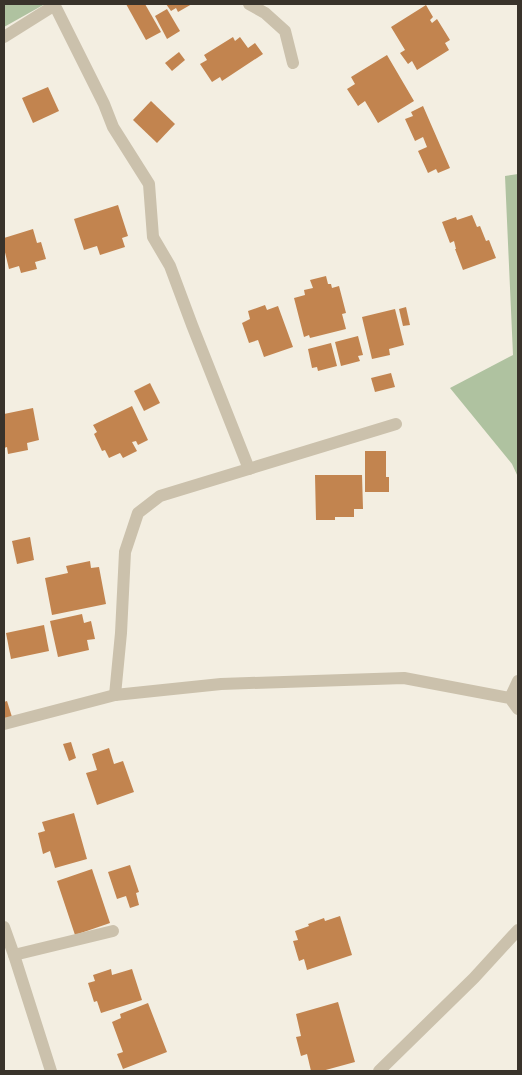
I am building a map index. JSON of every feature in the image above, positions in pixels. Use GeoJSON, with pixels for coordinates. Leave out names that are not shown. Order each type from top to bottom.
{"type":"FeatureCollection","features":[{"type":"Feature","properties":{"kind":"street"},"geometry":{"type":"LineString","coordinates":[[4,37],[55,4],[104,104],[113,127],[149,184],[153,237],[170,266],[249,469]]}},
{"type":"Feature","properties":{"kind":"street"},"geometry":{"type":"LineString","coordinates":[[249,4],[265,13],[285,31],[293,63]]}},
{"type":"Feature","properties":{"kind":"street"},"geometry":{"type":"LineString","coordinates":[[115,695],[121,633],[125,552],[138,513],[160,496],[396,424]]}},
{"type":"Feature","properties":{"kind":"street"},"geometry":{"type":"LineString","coordinates":[[4,724],[115,695],[220,684],[404,678],[510,698],[518,709]]}},
{"type":"Feature","properties":{"kind":"street"},"geometry":{"type":"LineString","coordinates":[[510,698],[518,681]]}},
{"type":"Feature","properties":{"kind":"street"},"geometry":{"type":"LineString","coordinates":[[4,927],[51,1071]]}},
{"type":"Feature","properties":{"kind":"street"},"geometry":{"type":"LineString","coordinates":[[379,1071],[474,978],[518,930]]}},
{"type":"Feature","properties":{"kind":"street"},"geometry":{"type":"LineString","coordinates":[[14,955],[113,932]]}},
{"type":"Feature","properties":{"kind":"green space"},"geometry":{"type":"Polygon","coordinates":[[[4,4],[45,4],[4,27],[4,4]]]}},
{"type":"Feature","properties":{"kind":"green space"},"geometry":{"type":"Polygon","coordinates":[[[518,174],[518,477],[512,464],[450,388],[513,355],[505,176],[518,174]]]}},
{"type":"Feature","properties":{"kind":"building"},"geometry":{"type":"Polygon","coordinates":[[[126,4],[145,4],[161,32],[146,40],[126,4]]]}},
{"type":"Feature","properties":{"kind":"building"},"geometry":{"type":"Polygon","coordinates":[[[166,4],[192,4],[178,12],[176,8],[171,11],[166,4]]]}},
{"type":"Feature","properties":{"kind":"building"},"geometry":{"type":"Polygon","coordinates":[[[426,5],[433,17],[430,20],[432,23],[437,19],[450,40],[445,43],[449,50],[417,70],[412,61],[408,64],[400,53],[405,50],[391,27],[426,5]]]}},
{"type":"Feature","properties":{"kind":"building"},"geometry":{"type":"Polygon","coordinates":[[[167,9],[180,31],[167,39],[155,16],[167,9]]]}},
{"type":"Feature","properties":{"kind":"building"},"geometry":{"type":"Polygon","coordinates":[[[233,37],[235,41],[240,37],[248,48],[255,43],[263,54],[222,81],[220,77],[212,82],[200,64],[207,60],[204,55],[233,37]]]}},
{"type":"Feature","properties":{"kind":"building"},"geometry":{"type":"Polygon","coordinates":[[[179,52],[185,60],[172,71],[165,63],[179,52]]]}},
{"type":"Feature","properties":{"kind":"building"},"geometry":{"type":"Polygon","coordinates":[[[387,55],[414,101],[378,123],[365,101],[358,106],[347,89],[355,84],[351,77],[387,55]]]}},
{"type":"Feature","properties":{"kind":"building"},"geometry":{"type":"Polygon","coordinates":[[[48,87],[59,111],[33,123],[22,98],[48,87]]]}},
{"type":"Feature","properties":{"kind":"building"},"geometry":{"type":"Polygon","coordinates":[[[151,101],[175,124],[157,143],[133,120],[151,101]]]}},
{"type":"Feature","properties":{"kind":"building"},"geometry":{"type":"Polygon","coordinates":[[[423,106],[450,168],[438,173],[436,169],[428,173],[418,151],[427,147],[423,137],[415,141],[405,119],[413,116],[411,112],[423,106]]]}},
{"type":"Feature","properties":{"kind":"building"},"geometry":{"type":"Polygon","coordinates":[[[118,205],[128,236],[122,238],[125,247],[100,255],[97,246],[84,250],[74,219],[118,205]]]}},
{"type":"Feature","properties":{"kind":"building"},"geometry":{"type":"Polygon","coordinates":[[[472,215],[477,227],[480,226],[486,241],[489,240],[496,258],[463,270],[454,241],[450,243],[442,222],[456,217],[457,220],[472,215]]]}},
{"type":"Feature","properties":{"kind":"building"},"geometry":{"type":"Polygon","coordinates":[[[33,229],[37,243],[41,242],[46,259],[35,262],[37,269],[21,273],[19,266],[9,269],[4,248],[4,238],[33,229]]]}},
{"type":"Feature","properties":{"kind":"building"},"geometry":{"type":"Polygon","coordinates":[[[326,276],[328,284],[331,284],[332,288],[339,286],[346,313],[342,314],[346,329],[310,338],[309,335],[304,337],[294,298],[305,295],[304,290],[313,288],[310,280],[326,276]]]}},
{"type":"Feature","properties":{"kind":"building"},"geometry":{"type":"Polygon","coordinates":[[[265,305],[267,310],[278,306],[293,347],[264,357],[258,340],[249,343],[242,323],[250,319],[248,311],[265,305]]]}},
{"type":"Feature","properties":{"kind":"building"},"geometry":{"type":"Polygon","coordinates":[[[406,307],[410,325],[403,326],[399,309],[406,307]]]}},
{"type":"Feature","properties":{"kind":"building"},"geometry":{"type":"Polygon","coordinates":[[[395,309],[404,345],[389,349],[390,355],[372,359],[362,317],[395,309]]]}},
{"type":"Feature","properties":{"kind":"building"},"geometry":{"type":"Polygon","coordinates":[[[358,336],[363,355],[358,356],[360,361],[341,366],[335,342],[358,336]]]}},
{"type":"Feature","properties":{"kind":"building"},"geometry":{"type":"Polygon","coordinates":[[[331,343],[337,366],[318,371],[317,367],[312,368],[308,349],[331,343]]]}},
{"type":"Feature","properties":{"kind":"building"},"geometry":{"type":"Polygon","coordinates":[[[391,373],[395,387],[375,392],[371,378],[391,373]]]}},
{"type":"Feature","properties":{"kind":"building"},"geometry":{"type":"Polygon","coordinates":[[[150,383],[160,403],[144,411],[134,391],[150,383]]]}},
{"type":"Feature","properties":{"kind":"building"},"geometry":{"type":"Polygon","coordinates":[[[132,406],[148,440],[138,445],[136,441],[132,442],[137,451],[123,458],[120,453],[109,458],[105,450],[102,451],[94,434],[97,432],[93,425],[132,406]]]}},
{"type":"Feature","properties":{"kind":"building"},"geometry":{"type":"Polygon","coordinates":[[[33,408],[39,440],[27,443],[28,450],[8,454],[7,447],[4,448],[4,414],[33,408]]]}},
{"type":"Feature","properties":{"kind":"building"},"geometry":{"type":"Polygon","coordinates":[[[365,451],[386,451],[386,477],[389,477],[389,492],[365,492],[365,451]]]}},
{"type":"Feature","properties":{"kind":"building"},"geometry":{"type":"Polygon","coordinates":[[[315,475],[362,475],[363,509],[354,509],[354,517],[316,520],[315,475]]]}},
{"type":"Feature","properties":{"kind":"building"},"geometry":{"type":"Polygon","coordinates":[[[30,537],[34,560],[17,564],[12,541],[30,537]]]}},
{"type":"Feature","properties":{"kind":"building"},"geometry":{"type":"Polygon","coordinates":[[[90,561],[91,568],[99,567],[106,604],[52,615],[45,578],[68,573],[66,566],[90,561]]]}},
{"type":"Feature","properties":{"kind":"building"},"geometry":{"type":"Polygon","coordinates":[[[82,614],[84,623],[91,621],[95,639],[87,640],[89,650],[58,657],[50,621],[82,614]]]}},
{"type":"Feature","properties":{"kind":"building"},"geometry":{"type":"Polygon","coordinates":[[[44,625],[49,651],[11,659],[6,633],[44,625]]]}},
{"type":"Feature","properties":{"kind":"building"},"geometry":{"type":"Polygon","coordinates":[[[7,701],[12,717],[4,720],[4,702],[7,701]]]}},
{"type":"Feature","properties":{"kind":"building"},"geometry":{"type":"Polygon","coordinates":[[[71,742],[76,758],[69,761],[63,744],[71,742]]]}},
{"type":"Feature","properties":{"kind":"building"},"geometry":{"type":"Polygon","coordinates":[[[109,748],[114,764],[123,761],[134,792],[97,805],[86,773],[97,770],[92,754],[109,748]]]}},
{"type":"Feature","properties":{"kind":"building"},"geometry":{"type":"Polygon","coordinates":[[[74,813],[87,859],[55,868],[50,851],[43,854],[38,833],[45,831],[42,822],[74,813]]]}},
{"type":"Feature","properties":{"kind":"building"},"geometry":{"type":"Polygon","coordinates":[[[130,865],[139,892],[136,893],[139,905],[130,908],[126,896],[117,899],[108,872],[130,865]]]}},
{"type":"Feature","properties":{"kind":"building"},"geometry":{"type":"Polygon","coordinates":[[[92,869],[110,923],[75,935],[57,881],[92,869]]]}},
{"type":"Feature","properties":{"kind":"building"},"geometry":{"type":"Polygon","coordinates":[[[340,916],[352,955],[307,970],[304,959],[299,961],[293,941],[298,940],[295,931],[324,918],[325,921],[340,916]]]}},
{"type":"Feature","properties":{"kind":"building"},"geometry":{"type":"Polygon","coordinates":[[[111,969],[112,975],[132,969],[142,1000],[101,1013],[97,1001],[94,1002],[88,983],[95,981],[93,975],[111,969]]]}},
{"type":"Feature","properties":{"kind":"building"},"geometry":{"type":"Polygon","coordinates":[[[338,1002],[355,1062],[322,1071],[311,1071],[307,1054],[301,1056],[296,1037],[301,1036],[296,1014],[338,1002]]]}},
{"type":"Feature","properties":{"kind":"building"},"geometry":{"type":"Polygon","coordinates":[[[148,1003],[167,1052],[123,1069],[117,1054],[123,1052],[112,1022],[121,1018],[120,1014],[148,1003]]]}}]}
